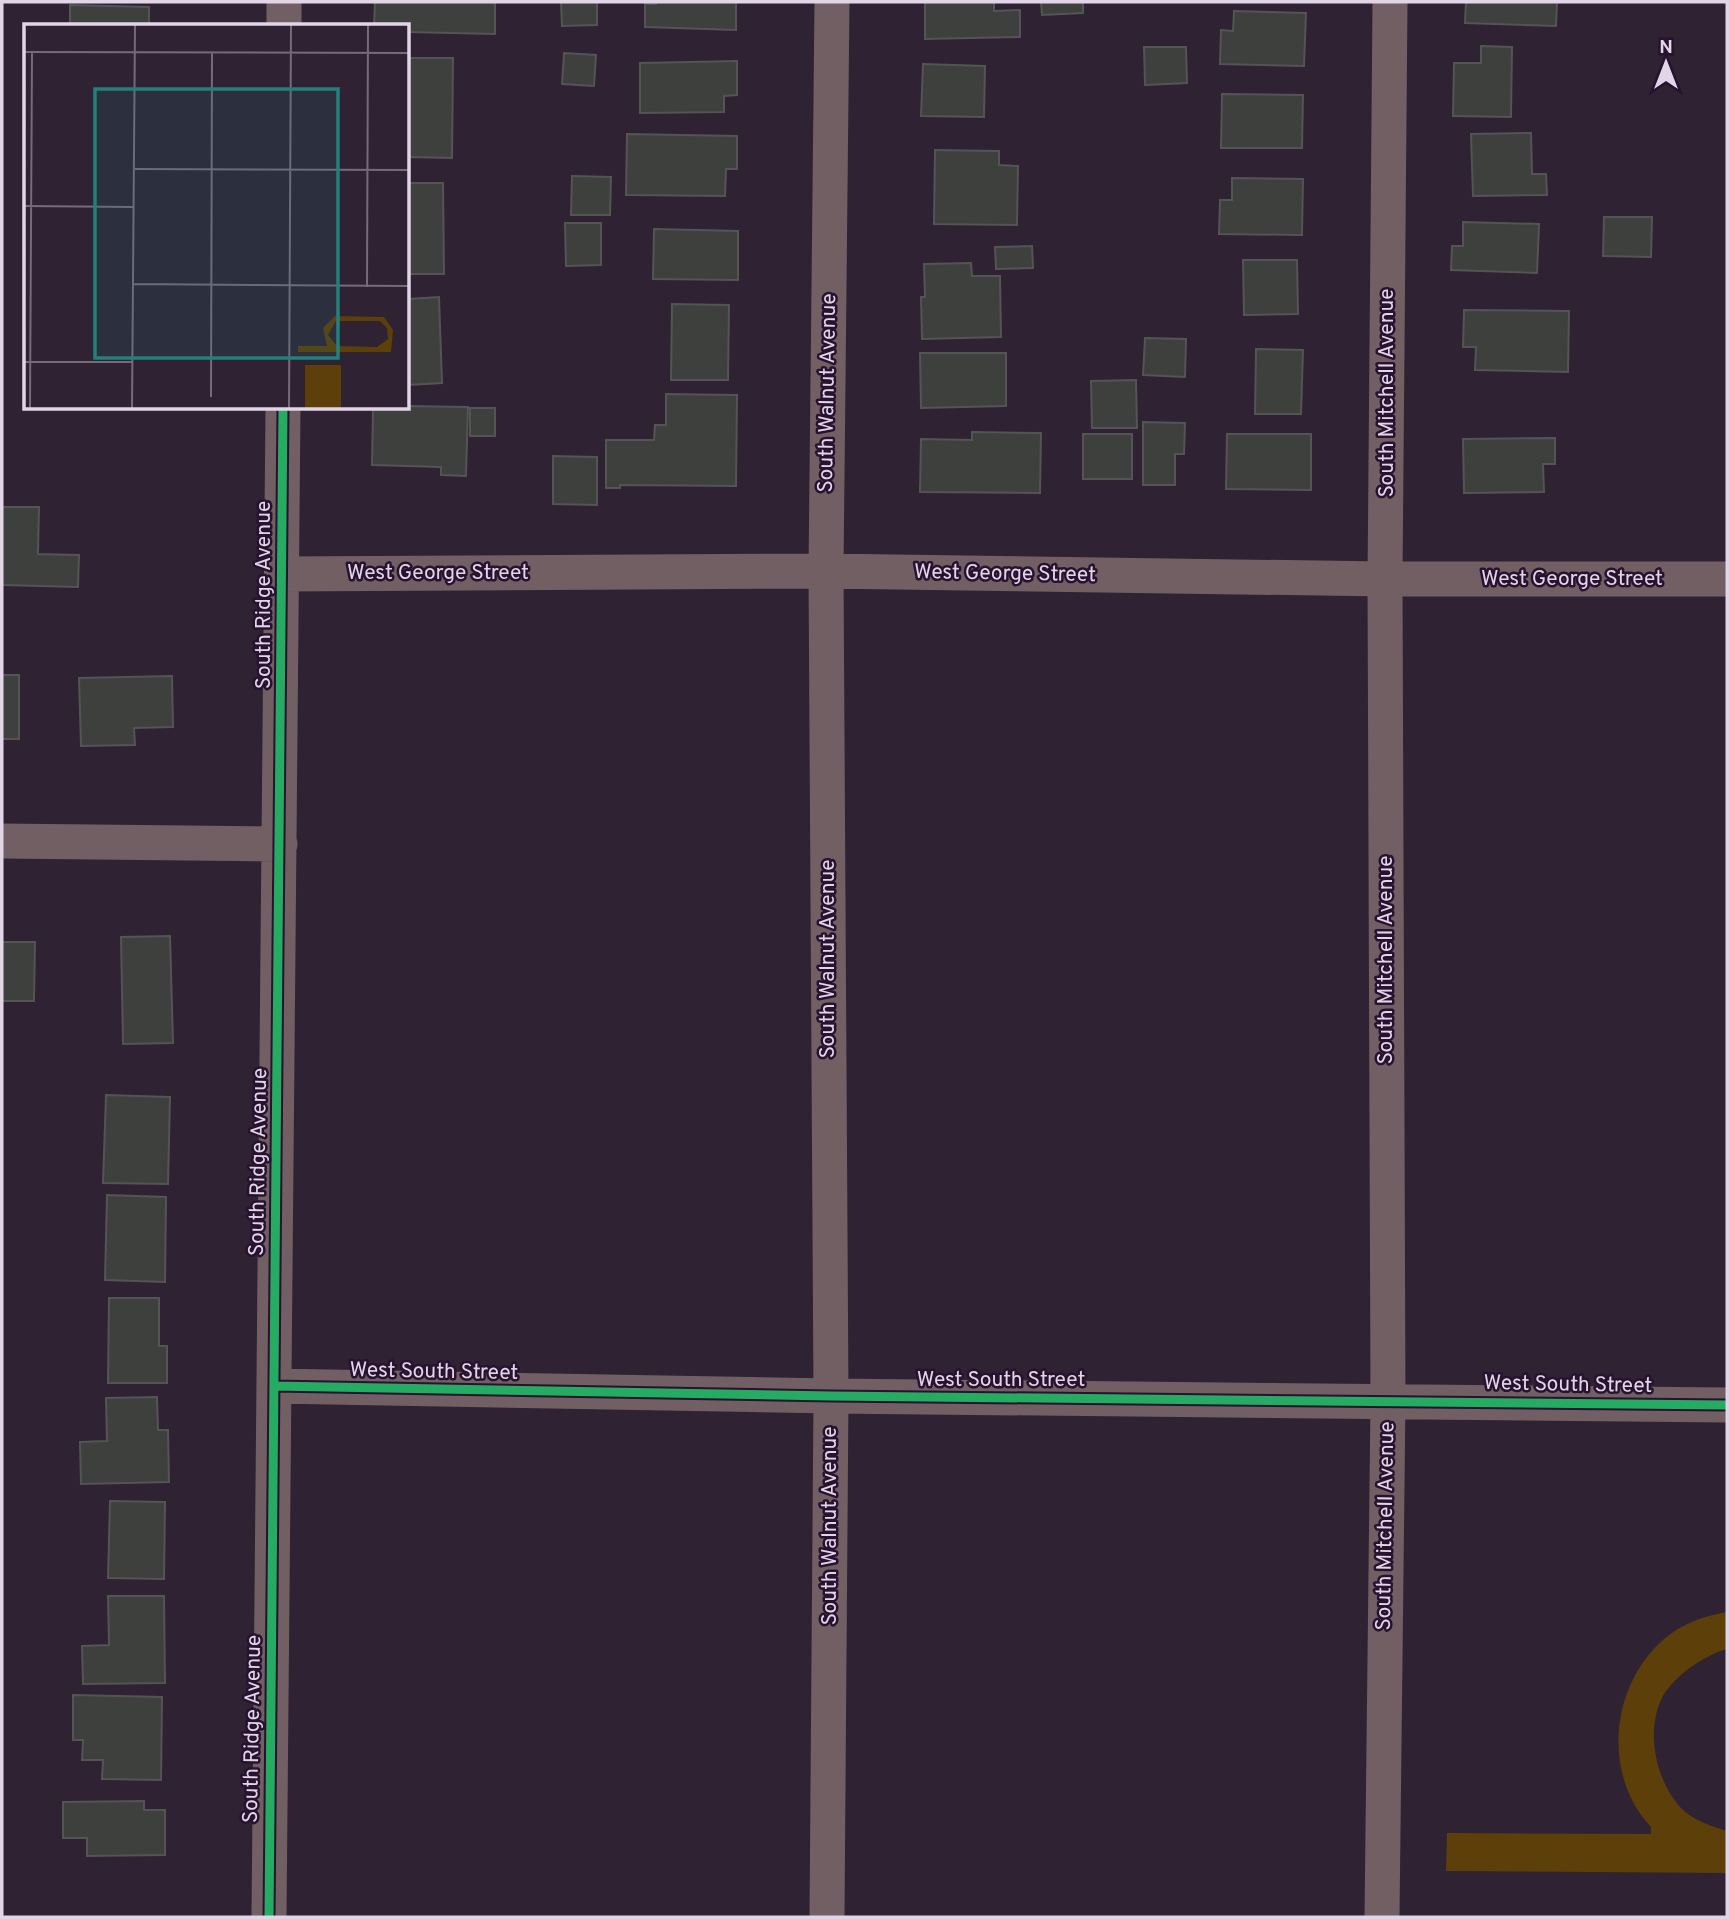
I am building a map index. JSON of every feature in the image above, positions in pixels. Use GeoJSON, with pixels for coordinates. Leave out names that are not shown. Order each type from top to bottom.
{"type":"FeatureCollection","features":[{"type":"Feature","properties":{"kind":"street"},"geometry":{"type":"LineString","coordinates":[[284,2],[284,24]]}},
{"type":"Feature","properties":{"kind":"street","name":"South Walnut Avenue"},"geometry":{"type":"LineString","coordinates":[[827,1917],[831,1396],[826,571],[832,2]]}},
{"type":"Feature","properties":{"kind":"street","name":"South Mitchell Avenue"},"geometry":{"type":"LineString","coordinates":[[1382,1917],[1388,1400],[1385,579],[1390,2]]}},
{"type":"Feature","properties":{"kind":"street","name":"South Ridge Avenue"},"geometry":{"type":"LineString","coordinates":[[269,1917],[283,410]]}},
{"type":"Feature","properties":{"kind":"street","name":"West George Street"},"geometry":{"type":"LineString","coordinates":[[282,574],[826,571],[1385,579],[1727,579]]}},
{"type":"Feature","properties":{"kind":"street"},"geometry":{"type":"LineString","coordinates":[[2,841],[280,844]]}},
{"type":"Feature","properties":{"kind":"street","name":"West South Street"},"geometry":{"type":"LineString","coordinates":[[274,1386],[831,1396],[1727,1405]]}},
{"type":"Feature","properties":{"kind":"shaded area"},"geometry":{"type":"Polygon","coordinates":[[[1727,1612],[1727,1649],[1708,1656],[1689,1668],[1672,1684],[1661,1700],[1654,1727],[1654,1741],[1659,1770],[1680,1807],[1696,1819],[1727,1831],[1727,1873],[1446,1871],[1447,1833],[1651,1834],[1651,1827],[1635,1806],[1625,1782],[1619,1757],[1623,1705],[1632,1681],[1646,1658],[1664,1639],[1694,1621],[1727,1612]]]}},
{"type":"Feature","properties":{"kind":"building"},"geometry":{"type":"Polygon","coordinates":[[[375,2],[495,2],[495,34],[410,32],[410,24],[374,24],[375,2]]]}},
{"type":"Feature","properties":{"kind":"building"},"geometry":{"type":"Polygon","coordinates":[[[561,2],[597,2],[597,25],[562,26],[561,2]]]}},
{"type":"Feature","properties":{"kind":"building"},"geometry":{"type":"Polygon","coordinates":[[[736,2],[736,30],[645,27],[645,4],[736,2]]]}},
{"type":"Feature","properties":{"kind":"building"},"geometry":{"type":"Polygon","coordinates":[[[925,2],[994,2],[994,11],[1020,10],[1020,37],[925,39],[925,2]]]}},
{"type":"Feature","properties":{"kind":"building"},"geometry":{"type":"Polygon","coordinates":[[[1041,2],[1083,2],[1083,13],[1042,15],[1041,2]]]}},
{"type":"Feature","properties":{"kind":"building"},"geometry":{"type":"Polygon","coordinates":[[[1466,2],[1557,2],[1556,26],[1465,23],[1466,2]]]}},
{"type":"Feature","properties":{"kind":"building"},"geometry":{"type":"Polygon","coordinates":[[[70,5],[149,7],[149,24],[70,24],[70,5]]]}},
{"type":"Feature","properties":{"kind":"building"},"geometry":{"type":"Polygon","coordinates":[[[1234,11],[1306,13],[1304,66],[1220,64],[1221,30],[1233,31],[1234,11]]]}},
{"type":"Feature","properties":{"kind":"building"},"geometry":{"type":"Polygon","coordinates":[[[1481,46],[1512,47],[1511,117],[1453,116],[1454,63],[1481,63],[1481,46]]]}},
{"type":"Feature","properties":{"kind":"building"},"geometry":{"type":"Polygon","coordinates":[[[1144,47],[1186,47],[1187,83],[1145,85],[1144,47]]]}},
{"type":"Feature","properties":{"kind":"building"},"geometry":{"type":"Polygon","coordinates":[[[564,53],[596,55],[594,86],[562,84],[564,53]]]}},
{"type":"Feature","properties":{"kind":"building"},"geometry":{"type":"Polygon","coordinates":[[[410,58],[453,58],[452,158],[410,157],[410,58]]]}},
{"type":"Feature","properties":{"kind":"building"},"geometry":{"type":"Polygon","coordinates":[[[737,61],[737,95],[724,96],[724,112],[640,113],[640,63],[737,61]]]}},
{"type":"Feature","properties":{"kind":"building"},"geometry":{"type":"Polygon","coordinates":[[[923,64],[985,66],[984,117],[921,116],[923,64]]]}},
{"type":"Feature","properties":{"kind":"building"},"geometry":{"type":"Polygon","coordinates":[[[1222,94],[1303,95],[1302,148],[1221,148],[1222,94]]]}},
{"type":"Feature","properties":{"kind":"building"},"geometry":{"type":"Polygon","coordinates":[[[1531,133],[1532,174],[1546,174],[1547,195],[1473,196],[1471,134],[1531,133]]]}},
{"type":"Feature","properties":{"kind":"building"},"geometry":{"type":"Polygon","coordinates":[[[627,134],[737,136],[737,169],[726,169],[725,196],[626,195],[627,134]]]}},
{"type":"Feature","properties":{"kind":"building"},"geometry":{"type":"Polygon","coordinates":[[[935,150],[999,151],[999,165],[1018,166],[1017,225],[934,224],[935,150]]]}},
{"type":"Feature","properties":{"kind":"building"},"geometry":{"type":"Polygon","coordinates":[[[572,176],[611,177],[610,215],[571,215],[572,176]]]}},
{"type":"Feature","properties":{"kind":"building"},"geometry":{"type":"Polygon","coordinates":[[[1232,178],[1303,179],[1302,235],[1219,234],[1220,200],[1232,200],[1232,178]]]}},
{"type":"Feature","properties":{"kind":"building"},"geometry":{"type":"Polygon","coordinates":[[[410,183],[443,183],[444,274],[410,274],[410,183]]]}},
{"type":"Feature","properties":{"kind":"building"},"geometry":{"type":"Polygon","coordinates":[[[1604,217],[1652,217],[1651,257],[1603,256],[1604,217]]]}},
{"type":"Feature","properties":{"kind":"building"},"geometry":{"type":"Polygon","coordinates":[[[1463,222],[1539,224],[1537,273],[1451,270],[1452,246],[1463,246],[1463,222]]]}},
{"type":"Feature","properties":{"kind":"building"},"geometry":{"type":"Polygon","coordinates":[[[565,223],[601,223],[601,265],[566,266],[565,223]]]}},
{"type":"Feature","properties":{"kind":"building"},"geometry":{"type":"Polygon","coordinates":[[[654,229],[738,231],[738,280],[653,279],[654,229]]]}},
{"type":"Feature","properties":{"kind":"building"},"geometry":{"type":"Polygon","coordinates":[[[1032,246],[1033,268],[996,269],[995,247],[1032,246]]]}},
{"type":"Feature","properties":{"kind":"building"},"geometry":{"type":"Polygon","coordinates":[[[1243,260],[1297,260],[1298,314],[1244,315],[1243,260]]]}},
{"type":"Feature","properties":{"kind":"building"},"geometry":{"type":"Polygon","coordinates":[[[971,263],[972,276],[1000,276],[1001,337],[922,339],[921,297],[925,297],[924,264],[971,263]]]}},
{"type":"Feature","properties":{"kind":"building"},"geometry":{"type":"Polygon","coordinates":[[[439,297],[442,383],[410,385],[410,299],[439,297]]]}},
{"type":"Feature","properties":{"kind":"building"},"geometry":{"type":"Polygon","coordinates":[[[672,304],[729,305],[728,380],[671,380],[672,304]]]}},
{"type":"Feature","properties":{"kind":"building"},"geometry":{"type":"Polygon","coordinates":[[[1464,310],[1569,311],[1568,372],[1475,370],[1476,347],[1463,347],[1464,310]]]}},
{"type":"Feature","properties":{"kind":"building"},"geometry":{"type":"Polygon","coordinates":[[[1145,338],[1186,339],[1185,377],[1143,375],[1145,338]]]}},
{"type":"Feature","properties":{"kind":"building"},"geometry":{"type":"Polygon","coordinates":[[[1256,349],[1303,350],[1301,414],[1255,414],[1256,349]]]}},
{"type":"Feature","properties":{"kind":"building"},"geometry":{"type":"Polygon","coordinates":[[[920,353],[1006,353],[1006,406],[921,408],[920,353]]]}},
{"type":"Feature","properties":{"kind":"building"},"geometry":{"type":"Polygon","coordinates":[[[1136,380],[1137,428],[1092,428],[1091,381],[1136,380]]]}},
{"type":"Feature","properties":{"kind":"building"},"geometry":{"type":"Polygon","coordinates":[[[666,394],[737,395],[736,486],[620,485],[620,488],[606,488],[606,440],[654,440],[655,425],[666,425],[666,394]]]}},
{"type":"Feature","properties":{"kind":"building"},"geometry":{"type":"Polygon","coordinates":[[[410,406],[468,407],[466,476],[441,475],[441,467],[372,465],[373,410],[410,410],[410,406]]]}},
{"type":"Feature","properties":{"kind":"building"},"geometry":{"type":"Polygon","coordinates":[[[470,408],[495,408],[495,436],[470,436],[470,408]]]}},
{"type":"Feature","properties":{"kind":"building"},"geometry":{"type":"Polygon","coordinates":[[[1143,422],[1185,423],[1184,454],[1175,454],[1175,485],[1143,485],[1143,422]]]}},
{"type":"Feature","properties":{"kind":"building"},"geometry":{"type":"Polygon","coordinates":[[[972,432],[1041,433],[1040,493],[920,492],[921,439],[972,440],[972,432]]]}},
{"type":"Feature","properties":{"kind":"building"},"geometry":{"type":"Polygon","coordinates":[[[1083,434],[1132,434],[1132,479],[1083,479],[1083,434]]]}},
{"type":"Feature","properties":{"kind":"building"},"geometry":{"type":"Polygon","coordinates":[[[1227,434],[1311,434],[1311,490],[1226,489],[1227,434]]]}},
{"type":"Feature","properties":{"kind":"building"},"geometry":{"type":"Polygon","coordinates":[[[1555,438],[1555,464],[1543,464],[1544,492],[1464,493],[1463,439],[1555,438]]]}},
{"type":"Feature","properties":{"kind":"building"},"geometry":{"type":"Polygon","coordinates":[[[553,456],[597,457],[597,505],[553,504],[553,456]]]}},
{"type":"Feature","properties":{"kind":"building"},"geometry":{"type":"Polygon","coordinates":[[[2,507],[39,507],[38,554],[79,555],[78,587],[2,585],[2,507]]]}},
{"type":"Feature","properties":{"kind":"building"},"geometry":{"type":"Polygon","coordinates":[[[2,675],[19,675],[19,739],[2,739],[2,675]]]}},
{"type":"Feature","properties":{"kind":"building"},"geometry":{"type":"Polygon","coordinates":[[[172,676],[173,727],[134,728],[135,745],[81,746],[79,678],[172,676]]]}},
{"type":"Feature","properties":{"kind":"building"},"geometry":{"type":"Polygon","coordinates":[[[170,936],[173,1043],[123,1044],[121,937],[170,936]]]}},
{"type":"Feature","properties":{"kind":"building"},"geometry":{"type":"Polygon","coordinates":[[[2,942],[35,942],[34,1001],[2,1001],[2,942]]]}},
{"type":"Feature","properties":{"kind":"building"},"geometry":{"type":"Polygon","coordinates":[[[106,1095],[170,1097],[168,1184],[103,1183],[106,1095]]]}},
{"type":"Feature","properties":{"kind":"building"},"geometry":{"type":"Polygon","coordinates":[[[107,1195],[166,1197],[165,1282],[105,1280],[107,1195]]]}},
{"type":"Feature","properties":{"kind":"building"},"geometry":{"type":"Polygon","coordinates":[[[109,1298],[159,1298],[159,1346],[167,1346],[167,1383],[108,1383],[109,1298]]]}},
{"type":"Feature","properties":{"kind":"building"},"geometry":{"type":"Polygon","coordinates":[[[157,1397],[158,1430],[168,1430],[169,1482],[81,1484],[80,1442],[107,1441],[106,1398],[157,1397]]]}},
{"type":"Feature","properties":{"kind":"building"},"geometry":{"type":"Polygon","coordinates":[[[110,1501],[165,1502],[164,1579],[108,1578],[110,1501]]]}},
{"type":"Feature","properties":{"kind":"building"},"geometry":{"type":"Polygon","coordinates":[[[108,1596],[164,1596],[165,1683],[83,1684],[82,1646],[109,1645],[108,1596]]]}},
{"type":"Feature","properties":{"kind":"building"},"geometry":{"type":"Polygon","coordinates":[[[73,1695],[162,1697],[161,1780],[102,1779],[103,1760],[82,1760],[83,1740],[73,1740],[73,1695]]]}},
{"type":"Feature","properties":{"kind":"building"},"geometry":{"type":"Polygon","coordinates":[[[144,1801],[144,1810],[165,1810],[165,1855],[87,1856],[87,1838],[63,1838],[63,1802],[144,1801]]]}},
{"type":"Feature","properties":{"kind":"cycle path"},"geometry":{"type":"LineString","coordinates":[[269,1917],[283,410]]}},
{"type":"Feature","properties":{"kind":"cycle path"},"geometry":{"type":"LineString","coordinates":[[274,1386],[831,1396],[1727,1405]]}}]}
